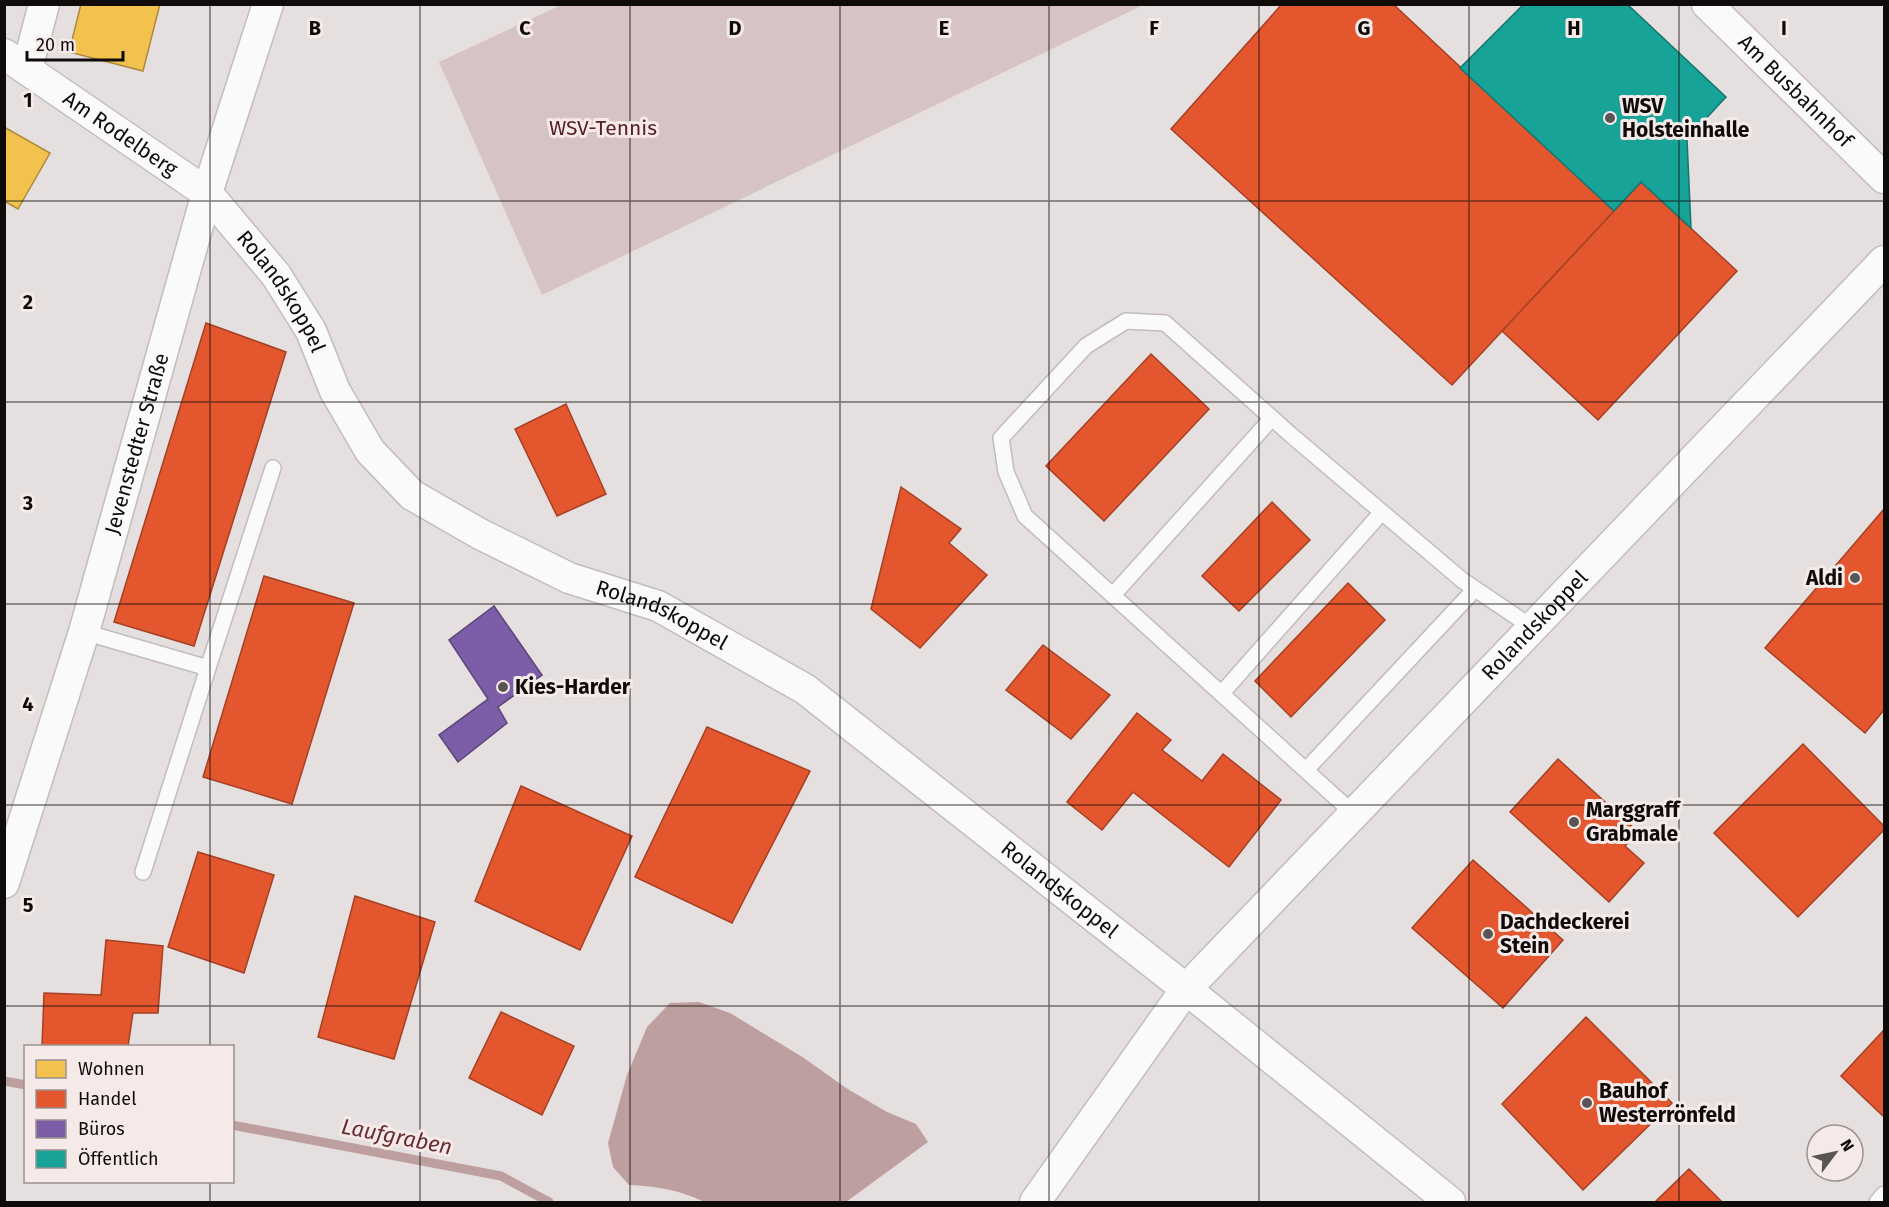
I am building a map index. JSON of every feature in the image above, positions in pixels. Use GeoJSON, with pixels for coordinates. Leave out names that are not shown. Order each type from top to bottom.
{"type":"FeatureCollection","features":[{"type":"Feature","properties":{"kind":"street"},"geometry":{"type":"LineString","coordinates":[[16,61],[44,4]]}},
{"type":"Feature","properties":{"kind":"street","name":"Jevenstedter Straße"},"geometry":{"type":"LineString","coordinates":[[4,883],[84,632],[207,193],[268,4]]}},
{"type":"Feature","properties":{"kind":"street","name":"Am Busbahnhof"},"geometry":{"type":"LineString","coordinates":[[1707,4],[1884,178]]}},
{"type":"Feature","properties":{"kind":"street","name":"Am Rodelberg"},"geometry":{"type":"LineString","coordinates":[[16,61],[207,193]]}},
{"type":"Feature","properties":{"kind":"street","name":"Rolandskoppel"},"geometry":{"type":"LineString","coordinates":[[207,193],[276,275],[311,331],[335,392],[370,451],[412,495],[480,534],[569,578],[658,606],[805,689],[1186,989],[1450,1203]]}},
{"type":"Feature","properties":{"kind":"street","name":"Rolandskoppel"},"geometry":{"type":"LineString","coordinates":[[1035,1203],[1186,989],[1884,261]]}},
{"type":"Feature","properties":{"kind":"lane"},"geometry":{"type":"LineString","coordinates":[[1354,814],[1025,516],[1006,472],[1001,438],[1086,346],[1126,321],[1165,322],[1382,512],[1475,589],[1533,628]]}},
{"type":"Feature","properties":{"kind":"lane"},"geometry":{"type":"LineString","coordinates":[[1113,595],[1272,418]]}},
{"type":"Feature","properties":{"kind":"lane"},"geometry":{"type":"LineString","coordinates":[[143,872],[273,468]]}},
{"type":"Feature","properties":{"kind":"lane"},"geometry":{"type":"LineString","coordinates":[[1222,693],[1382,512]]}},
{"type":"Feature","properties":{"kind":"lane"},"geometry":{"type":"LineString","coordinates":[[1306,770],[1475,589]]}},
{"type":"Feature","properties":{"kind":"lane"},"geometry":{"type":"LineString","coordinates":[[84,632],[208,669]]}},
{"type":"Feature","properties":{"kind":"lane"},"geometry":{"type":"LineString","coordinates":[[1877,1203],[1884,1194]]}},
{"type":"Feature","properties":{"kind":"green space","name":"WSV-Tennis"},"geometry":{"type":"Polygon","coordinates":[[[563,4],[1143,5],[542,295],[439,62],[563,4]]]}},
{"type":"Feature","properties":{"kind":"shaded area"},"geometry":{"type":"Polygon","coordinates":[[[699,1002],[730,1013],[804,1058],[846,1088],[887,1112],[916,1124],[928,1142],[846,1202],[704,1202],[668,1189],[629,1185],[613,1167],[608,1143],[627,1075],[647,1027],[670,1003],[699,1002]]]}},
{"type":"Feature","properties":{"kind":"building: Wohnen"},"geometry":{"type":"Polygon","coordinates":[[[81,4],[160,4],[143,71],[69,52],[81,4]]]}},
{"type":"Feature","properties":{"kind":"building: Wohnen"},"geometry":{"type":"Polygon","coordinates":[[[4,127],[50,153],[18,209],[4,201],[4,127]]]}},
{"type":"Feature","properties":{"kind":"building: Handel"},"geometry":{"type":"Polygon","coordinates":[[[1282,4],[1393,4],[1614,211],[1452,385],[1171,129],[1282,4]]]}},
{"type":"Feature","properties":{"kind":"building: Handel"},"geometry":{"type":"Polygon","coordinates":[[[1641,182],[1737,271],[1598,420],[1502,331],[1641,182]]]}},
{"type":"Feature","properties":{"kind":"building: Handel"},"geometry":{"type":"Polygon","coordinates":[[[206,323],[286,352],[194,646],[114,622],[206,323]]]}},
{"type":"Feature","properties":{"kind":"building: Handel"},"geometry":{"type":"Polygon","coordinates":[[[1151,354],[1209,409],[1104,521],[1046,466],[1151,354]]]}},
{"type":"Feature","properties":{"kind":"building: Handel"},"geometry":{"type":"Polygon","coordinates":[[[566,404],[606,494],[557,516],[515,429],[566,404]]]}},
{"type":"Feature","properties":{"kind":"building: Handel"},"geometry":{"type":"Polygon","coordinates":[[[901,487],[961,529],[949,543],[987,575],[920,648],[871,609],[901,487]]]}},
{"type":"Feature","properties":{"kind":"building: Handel"},"geometry":{"type":"Polygon","coordinates":[[[1272,502],[1310,540],[1239,611],[1202,576],[1272,502]]]}},
{"type":"Feature","properties":{"kind":"building: Handel","name":"Aldi"},"geometry":{"type":"Polygon","coordinates":[[[1884,509],[1884,710],[1865,733],[1765,648],[1884,509]]]}},
{"type":"Feature","properties":{"kind":"building: Handel"},"geometry":{"type":"Polygon","coordinates":[[[264,576],[354,603],[292,804],[203,777],[264,576]]]}},
{"type":"Feature","properties":{"kind":"building: Handel"},"geometry":{"type":"Polygon","coordinates":[[[1348,583],[1385,620],[1291,717],[1255,681],[1348,583]]]}},
{"type":"Feature","properties":{"kind":"building: Handel"},"geometry":{"type":"Polygon","coordinates":[[[1043,645],[1110,695],[1071,739],[1006,690],[1043,645]]]}},
{"type":"Feature","properties":{"kind":"building: Handel"},"geometry":{"type":"Polygon","coordinates":[[[1137,713],[1171,740],[1162,750],[1202,781],[1223,754],[1281,800],[1229,867],[1133,792],[1102,830],[1067,802],[1137,713]]]}},
{"type":"Feature","properties":{"kind":"building: Handel"},"geometry":{"type":"Polygon","coordinates":[[[707,727],[810,771],[732,923],[635,877],[707,727]]]}},
{"type":"Feature","properties":{"kind":"building: Handel"},"geometry":{"type":"Polygon","coordinates":[[[1803,744],[1884,826],[1884,830],[1798,917],[1714,833],[1803,744]]]}},
{"type":"Feature","properties":{"kind":"building: Handel","name":"Marggraff Grabmale"},"geometry":{"type":"Polygon","coordinates":[[[1558,759],[1638,832],[1625,846],[1644,863],[1609,902],[1510,812],[1558,759]]]}},
{"type":"Feature","properties":{"kind":"building: Handel"},"geometry":{"type":"Polygon","coordinates":[[[521,786],[632,836],[580,950],[475,901],[521,786]]]}},
{"type":"Feature","properties":{"kind":"building: Handel"},"geometry":{"type":"Polygon","coordinates":[[[198,852],[274,875],[244,973],[168,947],[198,852]]]}},
{"type":"Feature","properties":{"kind":"building: Handel","name":"Dachdeckerei Stein"},"geometry":{"type":"Polygon","coordinates":[[[1473,860],[1563,940],[1503,1008],[1412,928],[1473,860]]]}},
{"type":"Feature","properties":{"kind":"building: Handel"},"geometry":{"type":"Polygon","coordinates":[[[355,896],[435,922],[394,1059],[318,1037],[355,896]]]}},
{"type":"Feature","properties":{"kind":"building: Handel"},"geometry":{"type":"Polygon","coordinates":[[[106,940],[163,946],[158,1013],[133,1013],[128,1045],[42,1045],[44,993],[101,995],[106,940]]]}},
{"type":"Feature","properties":{"kind":"building: Handel"},"geometry":{"type":"Polygon","coordinates":[[[501,1012],[574,1046],[542,1115],[469,1078],[501,1012]]]}},
{"type":"Feature","properties":{"kind":"building: Handel","name":"Bauhof Westerrönfeld"},"geometry":{"type":"Polygon","coordinates":[[[1586,1017],[1672,1103],[1583,1190],[1502,1104],[1586,1017]]]}},
{"type":"Feature","properties":{"kind":"building: Handel"},"geometry":{"type":"Polygon","coordinates":[[[1884,1030],[1884,1117],[1841,1076],[1884,1030]]]}},
{"type":"Feature","properties":{"kind":"building: Handel"},"geometry":{"type":"Polygon","coordinates":[[[1689,1169],[1722,1202],[1655,1202],[1689,1169]]]}},
{"type":"Feature","properties":{"kind":"building: Büros","name":"Kies-Harder"},"geometry":{"type":"Polygon","coordinates":[[[494,606],[542,675],[498,707],[507,723],[458,762],[439,735],[488,699],[449,640],[494,606]]]}},
{"type":"Feature","properties":{"kind":"building: Öffentlich","name":"WSV Holsteinhalle"},"geometry":{"type":"Polygon","coordinates":[[[1524,4],[1627,4],[1726,97],[1687,139],[1691,228],[1641,182],[1614,211],[1460,68],[1524,4]]]}},
{"type":"Feature","properties":{"kind":"waterway","name":"Laufgraben"},"geometry":{"type":"LineString","coordinates":[[4,1081],[24,1085]]}},
{"type":"Feature","properties":{"kind":"waterway","name":"Laufgraben"},"geometry":{"type":"LineString","coordinates":[[234,1125],[501,1176],[549,1202]]}},
{"type":"Feature","properties":{"kind":"place","name":"WSV Holsteinhalle"},"geometry":{"type":"Point","coordinates":[1610,118]}},
{"type":"Feature","properties":{"kind":"place","name":"Aldi"},"geometry":{"type":"Point","coordinates":[1855,578]}},
{"type":"Feature","properties":{"kind":"place","name":"Kies-Harder"},"geometry":{"type":"Point","coordinates":[503,687]}},
{"type":"Feature","properties":{"kind":"place","name":"Marggraff Grabmale"},"geometry":{"type":"Point","coordinates":[1574,822]}},
{"type":"Feature","properties":{"kind":"place","name":"Dachdeckerei Stein"},"geometry":{"type":"Point","coordinates":[1488,934]}},
{"type":"Feature","properties":{"kind":"place","name":"Bauhof Westerrönfeld"},"geometry":{"type":"Point","coordinates":[1587,1103]}}]}
